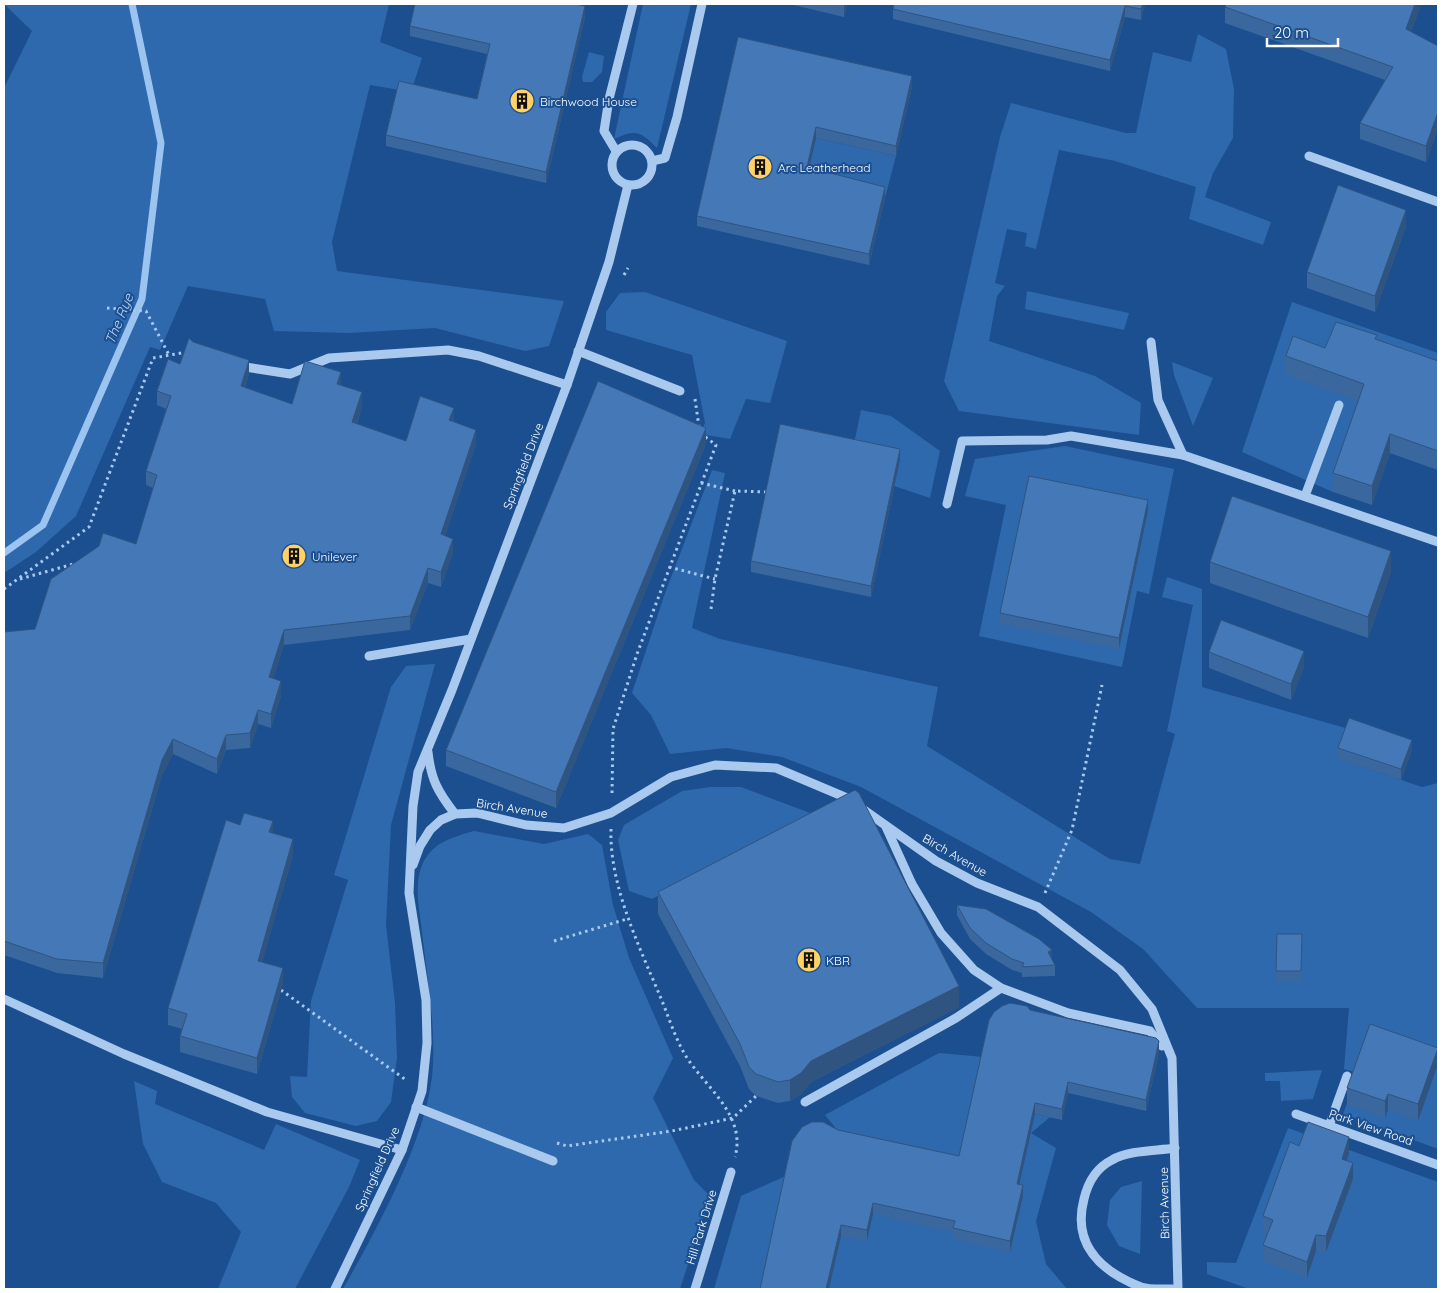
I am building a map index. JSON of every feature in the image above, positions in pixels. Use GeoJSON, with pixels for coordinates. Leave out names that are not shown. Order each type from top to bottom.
{"type":"FeatureCollection","features":[{"type":"Feature","properties":{"kind":"street"},"geometry":{"type":"LineString","coordinates":[[616,151],[604,131],[609,99],[633,4]]}},
{"type":"Feature","properties":{"kind":"street"},"geometry":{"type":"LineString","coordinates":[[652,161],[665,158],[678,117],[702,4]]}},
{"type":"Feature","properties":{"kind":"street"},"geometry":{"type":"LineString","coordinates":[[629,144],[636,145],[648,152],[652,161],[649,175],[644,181],[628,184],[615,177],[611,161],[616,151],[629,144]]}},
{"type":"Feature","properties":{"kind":"street"},"geometry":{"type":"LineString","coordinates":[[1309,156],[1438,202]]}},
{"type":"Feature","properties":{"kind":"street","name":"Springfield Drive"},"geometry":{"type":"LineString","coordinates":[[335,1289],[402,1150],[422,1092],[427,1043],[426,1000],[409,893],[413,806],[418,772],[428,752],[567,385],[609,262],[628,184]]}},
{"type":"Feature","properties":{"kind":"street"},"geometry":{"type":"LineString","coordinates":[[1151,342],[1158,400],[1183,455]]}},
{"type":"Feature","properties":{"kind":"street"},"geometry":{"type":"LineString","coordinates":[[233,364],[277,374],[290,374],[329,358],[448,350],[480,356],[567,385]]}},
{"type":"Feature","properties":{"kind":"street"},"geometry":{"type":"LineString","coordinates":[[578,352],[680,391]]}},
{"type":"Feature","properties":{"kind":"street"},"geometry":{"type":"LineString","coordinates":[[1305,496],[1339,405]]}},
{"type":"Feature","properties":{"kind":"street"},"geometry":{"type":"LineString","coordinates":[[947,504],[962,441],[1047,440],[1071,436],[1183,455],[1438,542]]}},
{"type":"Feature","properties":{"kind":"street"},"geometry":{"type":"LineString","coordinates":[[369,656],[471,639]]}},
{"type":"Feature","properties":{"kind":"street","name":"Springfield Drive"},"geometry":{"type":"LineString","coordinates":[[410,874],[420,846],[430,830],[441,820],[454,814],[439,793],[430,773],[428,752]]}},
{"type":"Feature","properties":{"kind":"street","name":"Birch Avenue"},"geometry":{"type":"LineString","coordinates":[[454,814],[477,813],[526,825],[564,828],[611,813],[671,777],[715,765],[776,768],[847,798],[936,861],[977,883],[1038,907],[1120,970],[1152,1009],[1172,1058],[1176,1148],[1178,1289]]}},
{"type":"Feature","properties":{"kind":"street"},"geometry":{"type":"LineString","coordinates":[[885,826],[912,884],[940,933],[974,970],[1001,988],[1068,1013],[1150,1031],[1172,1058]]}},
{"type":"Feature","properties":{"kind":"street"},"geometry":{"type":"LineString","coordinates":[[805,1102],[956,1018],[1001,988]]}},
{"type":"Feature","properties":{"kind":"street"},"geometry":{"type":"LineString","coordinates":[[4,999],[124,1054],[267,1112],[402,1150]]}},
{"type":"Feature","properties":{"kind":"street"},"geometry":{"type":"LineString","coordinates":[[1329,1126],[1347,1076]]}},
{"type":"Feature","properties":{"kind":"street"},"geometry":{"type":"LineString","coordinates":[[416,1107],[553,1161]]}},
{"type":"Feature","properties":{"kind":"street","name":"Park View Road"},"geometry":{"type":"LineString","coordinates":[[1296,1114],[1438,1164]]}},
{"type":"Feature","properties":{"kind":"street"},"geometry":{"type":"LineString","coordinates":[[1172,1289],[1143,1287],[1106,1267],[1089,1252],[1082,1235],[1080,1214],[1085,1191],[1094,1173],[1112,1160],[1176,1148]]}},
{"type":"Feature","properties":{"kind":"street","name":"Hill Park Drive"},"geometry":{"type":"LineString","coordinates":[[695,1289],[731,1172]]}},
{"type":"Feature","properties":{"kind":"path"},"geometry":{"type":"LineString","coordinates":[[107,308],[146,311],[169,355]]}},
{"type":"Feature","properties":{"kind":"path"},"geometry":{"type":"LineString","coordinates":[[4,589],[89,527],[153,358],[195,351]]}},
{"type":"Feature","properties":{"kind":"path"},"geometry":{"type":"LineString","coordinates":[[700,434],[716,445],[637,654],[613,729],[610,845],[628,920],[684,1053],[733,1118],[739,1144],[731,1172]]}},
{"type":"Feature","properties":{"kind":"path"},"geometry":{"type":"LineString","coordinates":[[701,484],[735,491],[768,492]]}},
{"type":"Feature","properties":{"kind":"path"},"geometry":{"type":"LineString","coordinates":[[711,609],[715,578],[735,491]]}},
{"type":"Feature","properties":{"kind":"path"},"geometry":{"type":"LineString","coordinates":[[17,580],[83,561]]}},
{"type":"Feature","properties":{"kind":"path"},"geometry":{"type":"LineString","coordinates":[[669,567],[715,578]]}},
{"type":"Feature","properties":{"kind":"path"},"geometry":{"type":"LineString","coordinates":[[1038,907],[1072,830],[1102,685]]}},
{"type":"Feature","properties":{"kind":"path"},"geometry":{"type":"LineString","coordinates":[[554,941],[628,920]]}},
{"type":"Feature","properties":{"kind":"path"},"geometry":{"type":"LineString","coordinates":[[567,1146],[672,1131],[733,1118],[756,1096]]}},
{"type":"Feature","properties":{"kind":"shaded area"},"geometry":{"type":"Polygon","coordinates":[[[4,4],[389,4],[380,42],[422,58],[411,92],[370,85],[332,242],[337,271],[564,301],[549,346],[525,351],[435,328],[349,333],[274,331],[265,299],[188,286],[160,350],[150,347],[76,516],[36,552],[4,573],[4,88],[32,31],[4,4]]]}},
{"type":"Feature","properties":{"kind":"shaded area"},"geometry":{"type":"Polygon","coordinates":[[[643,4],[691,4],[657,148],[637,133],[614,139],[643,4]]]}},
{"type":"Feature","properties":{"kind":"shaded area"},"geometry":{"type":"Polygon","coordinates":[[[1198,34],[1226,49],[1234,89],[1233,138],[1213,173],[1205,197],[1271,222],[1263,245],[1189,219],[1196,187],[1115,161],[1059,150],[1036,249],[1025,246],[1027,233],[1007,229],[995,283],[1005,286],[997,296],[989,341],[1095,376],[1141,403],[1139,435],[959,411],[944,381],[1000,137],[1011,103],[1126,133],[1136,133],[1153,52],[1191,62],[1198,34]]]}},
{"type":"Feature","properties":{"kind":"shaded area"},"geometry":{"type":"Polygon","coordinates":[[[589,52],[604,56],[602,72],[592,82],[583,82],[582,77],[589,52]]]}},
{"type":"Feature","properties":{"kind":"shaded area"},"geometry":{"type":"Polygon","coordinates":[[[816,138],[896,156],[885,198],[807,177],[816,138]]]}},
{"type":"Feature","properties":{"kind":"shaded area"},"geometry":{"type":"Polygon","coordinates":[[[1027,291],[1129,313],[1124,330],[1025,309],[1027,291]]]}},
{"type":"Feature","properties":{"kind":"shaded area"},"geometry":{"type":"Polygon","coordinates":[[[645,292],[787,341],[770,403],[746,399],[730,439],[700,434],[705,423],[692,355],[606,330],[606,312],[620,293],[645,292]]]}},
{"type":"Feature","properties":{"kind":"shaded area"},"geometry":{"type":"Polygon","coordinates":[[[1292,302],[1438,353],[1438,470],[1351,439],[1333,492],[1242,452],[1292,302]]]}},
{"type":"Feature","properties":{"kind":"shaded area"},"geometry":{"type":"Polygon","coordinates":[[[1172,362],[1213,378],[1193,426],[1174,375],[1172,362]]]}},
{"type":"Feature","properties":{"kind":"shaded area"},"geometry":{"type":"Polygon","coordinates":[[[861,410],[891,416],[940,451],[930,498],[894,486],[854,444],[861,410]]]}},
{"type":"Feature","properties":{"kind":"shaded area"},"geometry":{"type":"Polygon","coordinates":[[[1065,446],[1174,469],[1149,594],[1137,591],[1122,667],[979,636],[1006,505],[965,496],[975,459],[1065,446]]]}},
{"type":"Feature","properties":{"kind":"shaded area"},"geometry":{"type":"Polygon","coordinates":[[[712,470],[725,473],[692,628],[720,639],[938,687],[927,746],[1110,859],[1140,864],[1175,734],[1167,731],[1193,605],[1162,597],[1167,577],[1202,589],[1202,687],[1349,729],[1339,759],[1422,787],[1438,783],[1438,1149],[1343,1114],[1358,1073],[1344,1069],[1349,1008],[1197,1008],[1143,949],[1091,912],[861,787],[782,757],[726,748],[670,754],[651,715],[632,693],[664,596],[712,470]]]}},
{"type":"Feature","properties":{"kind":"shaded area"},"geometry":{"type":"Polygon","coordinates":[[[435,664],[391,825],[386,925],[395,1003],[397,1058],[391,1102],[377,1121],[356,1126],[305,1113],[292,1097],[290,1076],[307,1077],[311,1001],[348,880],[334,875],[391,687],[406,666],[435,664]]]}},
{"type":"Feature","properties":{"kind":"shaded area"},"geometry":{"type":"Polygon","coordinates":[[[710,787],[741,787],[813,814],[652,899],[629,891],[618,840],[624,825],[682,791],[710,787]]]}},
{"type":"Feature","properties":{"kind":"shaded area"},"geometry":{"type":"Polygon","coordinates":[[[474,831],[544,844],[588,834],[602,845],[613,905],[629,958],[673,1058],[653,1098],[694,1180],[710,1196],[680,1289],[343,1289],[400,1180],[412,1150],[430,1092],[433,1065],[433,1032],[418,900],[421,868],[435,847],[449,839],[474,831]]]}},
{"type":"Feature","properties":{"kind":"shaded area"},"geometry":{"type":"Polygon","coordinates":[[[939,1053],[984,1057],[1035,1114],[1050,1117],[1031,1133],[1056,1148],[1036,1221],[1046,1264],[1067,1289],[714,1289],[741,1196],[788,1175],[847,1142],[825,1115],[939,1053]]]}},
{"type":"Feature","properties":{"kind":"shaded area"},"geometry":{"type":"Polygon","coordinates":[[[1322,1070],[1313,1099],[1281,1101],[1280,1081],[1265,1081],[1265,1073],[1322,1070]]]}},
{"type":"Feature","properties":{"kind":"shaded area"},"geometry":{"type":"Polygon","coordinates":[[[134,1081],[157,1091],[155,1104],[264,1150],[276,1124],[360,1160],[349,1187],[295,1289],[218,1289],[241,1232],[216,1203],[162,1182],[143,1144],[134,1081]]]}},
{"type":"Feature","properties":{"kind":"shaded area"},"geometry":{"type":"Polygon","coordinates":[[[1288,1128],[1438,1182],[1438,1289],[1249,1289],[1207,1274],[1207,1262],[1236,1263],[1288,1128]]]}},
{"type":"Feature","properties":{"kind":"shaded area"},"geometry":{"type":"Polygon","coordinates":[[[1142,1181],[1140,1254],[1119,1246],[1107,1225],[1110,1200],[1121,1187],[1142,1181]]]}},
{"type":"Feature","properties":{"kind":"building","name":"Birchwood House"},"geometry":{"type":"Polygon","coordinates":[[[415,4],[574,4],[585,6],[546,172],[386,135],[399,81],[477,99],[490,44],[410,26],[415,4]]]}},
{"type":"Feature","properties":{"kind":"building"},"geometry":{"type":"Polygon","coordinates":[[[894,4],[1143,4],[1141,9],[1125,6],[1110,60],[893,9],[894,4]]]}},
{"type":"Feature","properties":{"kind":"building"},"geometry":{"type":"Polygon","coordinates":[[[1226,4],[1415,4],[1406,29],[1438,46],[1438,112],[1426,146],[1360,123],[1393,67],[1225,7],[1226,4]]]}},
{"type":"Feature","properties":{"kind":"building","name":"Arc Leatherhead"},"geometry":{"type":"Polygon","coordinates":[[[738,37],[912,76],[896,146],[816,127],[807,167],[885,187],[869,254],[697,216],[738,37]]]}},
{"type":"Feature","properties":{"kind":"building"},"geometry":{"type":"Polygon","coordinates":[[[1338,185],[1406,210],[1375,296],[1307,272],[1338,185]]]}},
{"type":"Feature","properties":{"kind":"building"},"geometry":{"type":"Polygon","coordinates":[[[1336,322],[1377,335],[1375,339],[1438,361],[1438,451],[1390,434],[1372,486],[1333,473],[1364,384],[1286,356],[1293,336],[1325,348],[1336,322]]]}},
{"type":"Feature","properties":{"kind":"building","name":"Unilever"},"geometry":{"type":"Polygon","coordinates":[[[189,338],[193,342],[249,360],[241,386],[292,404],[305,361],[341,372],[337,384],[362,392],[352,422],[406,441],[420,396],[454,408],[449,420],[476,430],[441,534],[453,539],[441,572],[428,568],[410,616],[284,630],[269,677],[281,681],[271,714],[258,710],[250,733],[226,735],[217,759],[173,739],[162,760],[103,963],[57,959],[4,941],[4,632],[35,629],[51,579],[99,546],[103,533],[136,544],[157,475],[146,471],[171,396],[157,391],[168,359],[180,364],[189,338]]]}},
{"type":"Feature","properties":{"kind":"building"},"geometry":{"type":"Polygon","coordinates":[[[598,381],[706,428],[556,792],[446,750],[598,381]]]}},
{"type":"Feature","properties":{"kind":"building"},"geometry":{"type":"Polygon","coordinates":[[[780,424],[900,449],[871,586],[751,561],[780,424]]]}},
{"type":"Feature","properties":{"kind":"building"},"geometry":{"type":"Polygon","coordinates":[[[1029,476],[1148,500],[1119,638],[1000,613],[1029,476]]]}},
{"type":"Feature","properties":{"kind":"building"},"geometry":{"type":"Polygon","coordinates":[[[1232,496],[1391,551],[1368,617],[1210,562],[1232,496]]]}},
{"type":"Feature","properties":{"kind":"building"},"geometry":{"type":"Polygon","coordinates":[[[1221,620],[1304,651],[1291,684],[1209,652],[1221,620]]]}},
{"type":"Feature","properties":{"kind":"building"},"geometry":{"type":"Polygon","coordinates":[[[1349,718],[1412,740],[1401,769],[1338,748],[1349,718]]]}},
{"type":"Feature","properties":{"kind":"building","name":"KBR"},"geometry":{"type":"Polygon","coordinates":[[[855,790],[859,793],[959,986],[811,1061],[801,1073],[790,1080],[778,1082],[756,1074],[749,1067],[740,1044],[658,892],[855,790]]]}},
{"type":"Feature","properties":{"kind":"building"},"geometry":{"type":"Polygon","coordinates":[[[244,813],[273,821],[269,832],[293,839],[258,961],[283,968],[257,1058],[180,1036],[187,1014],[168,1008],[226,820],[240,825],[244,813]]]}},
{"type":"Feature","properties":{"kind":"building"},"geometry":{"type":"Polygon","coordinates":[[[957,905],[986,909],[1039,939],[1052,950],[1048,952],[1055,965],[1022,967],[1024,963],[1012,959],[986,943],[970,928],[957,905]]]}},
{"type":"Feature","properties":{"kind":"building"},"geometry":{"type":"Polygon","coordinates":[[[1277,934],[1302,934],[1301,971],[1276,971],[1277,934]]]}},
{"type":"Feature","properties":{"kind":"building"},"geometry":{"type":"Polygon","coordinates":[[[1010,1003],[1027,1006],[1030,1010],[1156,1038],[1159,1041],[1146,1100],[1068,1082],[1062,1109],[1035,1103],[1017,1184],[1023,1185],[1010,1241],[953,1228],[955,1221],[873,1203],[867,1230],[841,1225],[826,1289],[760,1289],[792,1141],[802,1127],[812,1122],[823,1122],[838,1130],[959,1156],[989,1020],[994,1012],[1010,1003]]]}},
{"type":"Feature","properties":{"kind":"building"},"geometry":{"type":"Polygon","coordinates":[[[1370,1024],[1438,1048],[1418,1104],[1388,1094],[1385,1101],[1347,1088],[1370,1024]]]}},
{"type":"Feature","properties":{"kind":"building"},"geometry":{"type":"Polygon","coordinates":[[[1308,1122],[1349,1137],[1342,1159],[1353,1163],[1326,1236],[1316,1235],[1307,1262],[1263,1245],[1273,1220],[1263,1216],[1290,1142],[1299,1146],[1308,1122]]]}},
{"type":"Feature","properties":{"kind":"waterway","name":"The Rye"},"geometry":{"type":"LineString","coordinates":[[4,553],[43,525],[142,299],[161,143],[132,4]]}},
{"type":"Feature","properties":{"kind":"place","name":"Birchwood House"},"geometry":{"type":"Point","coordinates":[522,101]}},
{"type":"Feature","properties":{"kind":"place","name":"Arc Leatherhead"},"geometry":{"type":"Point","coordinates":[760,167]}},
{"type":"Feature","properties":{"kind":"place","name":"Unilever"},"geometry":{"type":"Point","coordinates":[294,556]}},
{"type":"Feature","properties":{"kind":"place","name":"KBR"},"geometry":{"type":"Point","coordinates":[809,960]}}]}
